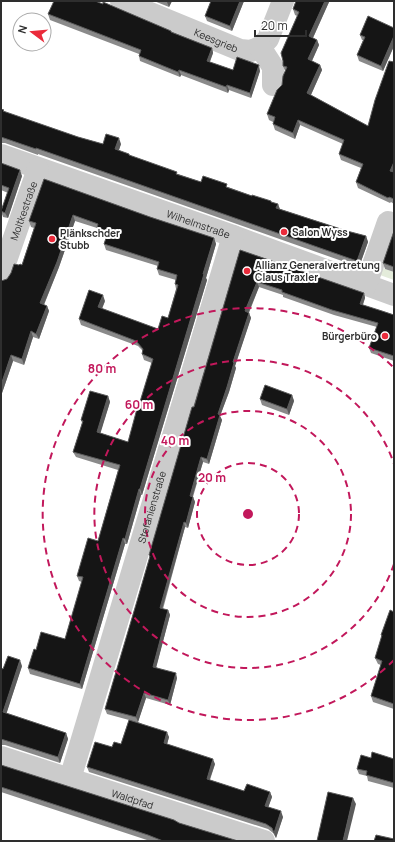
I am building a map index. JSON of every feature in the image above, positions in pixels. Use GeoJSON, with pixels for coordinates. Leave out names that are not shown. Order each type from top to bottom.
{"type":"FeatureCollection","features":[{"type":"Feature","properties":{"kind":"street","name":"Keesgrieb"},"geometry":{"type":"LineString","coordinates":[[124,1],[240,50],[251,51],[260,47]]}},
{"type":"Feature","properties":{"kind":"street"},"geometry":{"type":"LineString","coordinates":[[273,85],[273,68],[260,47],[268,39],[283,1]]}},
{"type":"Feature","properties":{"kind":"street","name":"Wilhelmstraße"},"geometry":{"type":"LineString","coordinates":[[1,155],[233,236],[394,295]]}},
{"type":"Feature","properties":{"kind":"street","name":"Moltkestraße"},"geometry":{"type":"LineString","coordinates":[[1,275],[38,169]]}},
{"type":"Feature","properties":{"kind":"street"},"geometry":{"type":"LineString","coordinates":[[366,285],[388,222],[394,224]]}},
{"type":"Feature","properties":{"kind":"street","name":"Stefanienstraße"},"geometry":{"type":"LineString","coordinates":[[70,779],[233,236]]}},
{"type":"Feature","properties":{"kind":"street","name":"Waldpfad"},"geometry":{"type":"LineString","coordinates":[[1,757],[264,841]]}},
{"type":"Feature","properties":{"kind":"green space"},"geometry":{"type":"Polygon","coordinates":[[[379,267],[394,272],[394,280],[377,274],[379,267]]]}},
{"type":"Feature","properties":{"kind":"building"},"geometry":{"type":"Polygon","coordinates":[[[54,1],[95,1],[103,4],[103,2],[171,32],[212,48],[207,61],[233,70],[237,57],[259,65],[250,93],[227,85],[226,87],[179,70],[178,72],[139,56],[141,50],[52,16],[52,12],[49,12],[54,1]]]}},
{"type":"Feature","properties":{"kind":"building"},"geometry":{"type":"Polygon","coordinates":[[[211,1],[240,1],[230,26],[205,16],[211,1]]]}},
{"type":"Feature","properties":{"kind":"building"},"geometry":{"type":"Polygon","coordinates":[[[296,1],[325,1],[309,36],[317,40],[308,59],[320,65],[307,93],[368,126],[375,100],[389,61],[394,62],[394,162],[390,171],[394,172],[394,199],[388,198],[356,182],[363,164],[339,154],[344,140],[298,120],[293,133],[273,124],[275,117],[267,114],[277,90],[282,85],[283,76],[287,67],[283,66],[281,53],[299,12],[293,9],[296,1]]]}},
{"type":"Feature","properties":{"kind":"building"},"geometry":{"type":"Polygon","coordinates":[[[368,16],[394,28],[394,36],[381,66],[357,55],[365,37],[360,35],[368,16]]]}},
{"type":"Feature","properties":{"kind":"building"},"geometry":{"type":"Polygon","coordinates":[[[1,109],[78,137],[103,144],[106,134],[119,138],[115,149],[177,172],[176,174],[201,182],[203,176],[227,184],[226,187],[278,204],[276,208],[366,236],[357,261],[1,137],[1,109]]]}},
{"type":"Feature","properties":{"kind":"building"},"geometry":{"type":"Polygon","coordinates":[[[1,163],[20,170],[5,213],[1,211],[9,188],[1,185],[1,163]]]}},
{"type":"Feature","properties":{"kind":"building"},"geometry":{"type":"Polygon","coordinates":[[[44,179],[214,238],[125,539],[123,538],[80,684],[28,668],[34,649],[36,650],[41,632],[65,639],[83,577],[77,576],[88,538],[98,541],[120,465],[73,452],[83,421],[81,420],[90,391],[108,396],[97,432],[128,442],[153,359],[142,354],[143,349],[136,341],[79,319],[89,290],[103,295],[98,307],[158,329],[162,316],[168,318],[178,285],[175,284],[177,275],[157,269],[159,262],[104,244],[108,232],[97,228],[98,224],[73,215],[57,262],[40,303],[47,306],[36,334],[31,331],[22,359],[11,355],[1,385],[1,281],[7,279],[14,264],[22,265],[36,223],[29,221],[44,179]]]}},
{"type":"Feature","properties":{"kind":"building"},"geometry":{"type":"Polygon","coordinates":[[[394,231],[394,267],[383,263],[394,231]]]}},
{"type":"Feature","properties":{"kind":"building"},"geometry":{"type":"Polygon","coordinates":[[[240,250],[364,293],[360,304],[394,315],[394,356],[369,348],[378,323],[332,310],[282,292],[282,290],[257,282],[245,311],[249,313],[218,414],[220,415],[207,459],[201,457],[190,496],[193,497],[186,523],[184,522],[160,608],[168,610],[153,667],[176,673],[168,700],[144,693],[136,717],[105,709],[192,407],[194,407],[240,250]]]}},
{"type":"Feature","properties":{"kind":"building"},"geometry":{"type":"Polygon","coordinates":[[[265,385],[292,395],[287,409],[260,399],[265,385]]]}},
{"type":"Feature","properties":{"kind":"building"},"geometry":{"type":"Polygon","coordinates":[[[390,610],[394,612],[394,704],[371,696],[382,661],[375,658],[390,610]]]}},
{"type":"Feature","properties":{"kind":"building"},"geometry":{"type":"Polygon","coordinates":[[[8,656],[20,660],[3,712],[66,733],[58,757],[1,739],[1,668],[3,669],[8,656]]]}},
{"type":"Feature","properties":{"kind":"building"},"geometry":{"type":"Polygon","coordinates":[[[129,720],[167,732],[164,743],[213,759],[207,779],[244,791],[247,784],[270,792],[265,806],[281,811],[274,833],[272,828],[266,824],[87,767],[95,742],[112,747],[114,742],[121,744],[129,720]]]}},
{"type":"Feature","properties":{"kind":"building"},"geometry":{"type":"Polygon","coordinates":[[[372,752],[394,759],[394,783],[366,775],[367,771],[357,769],[361,755],[371,758],[372,752]]]}},
{"type":"Feature","properties":{"kind":"building"},"geometry":{"type":"Polygon","coordinates":[[[1,765],[238,841],[163,841],[1,787],[1,765]]]}},
{"type":"Feature","properties":{"kind":"building"},"geometry":{"type":"Polygon","coordinates":[[[328,792],[353,798],[343,841],[317,841],[328,792]]]}},
{"type":"Feature","properties":{"kind":"building"},"geometry":{"type":"Polygon","coordinates":[[[376,835],[394,839],[394,841],[374,841],[376,835]]]}},
{"type":"Feature","properties":{"kind":"place","name":"Salon Wyss"},"geometry":{"type":"Point","coordinates":[284,232]}},
{"type":"Feature","properties":{"kind":"place","name":"Plänkschder Stubb"},"geometry":{"type":"Point","coordinates":[52,239]}},
{"type":"Feature","properties":{"kind":"place","name":"Allianz Generalvertretung Claus Traxler"},"geometry":{"type":"Point","coordinates":[247,271]}},
{"type":"Feature","properties":{"kind":"place","name":"Bürgerbüro"},"geometry":{"type":"Point","coordinates":[385,336]}}]}
